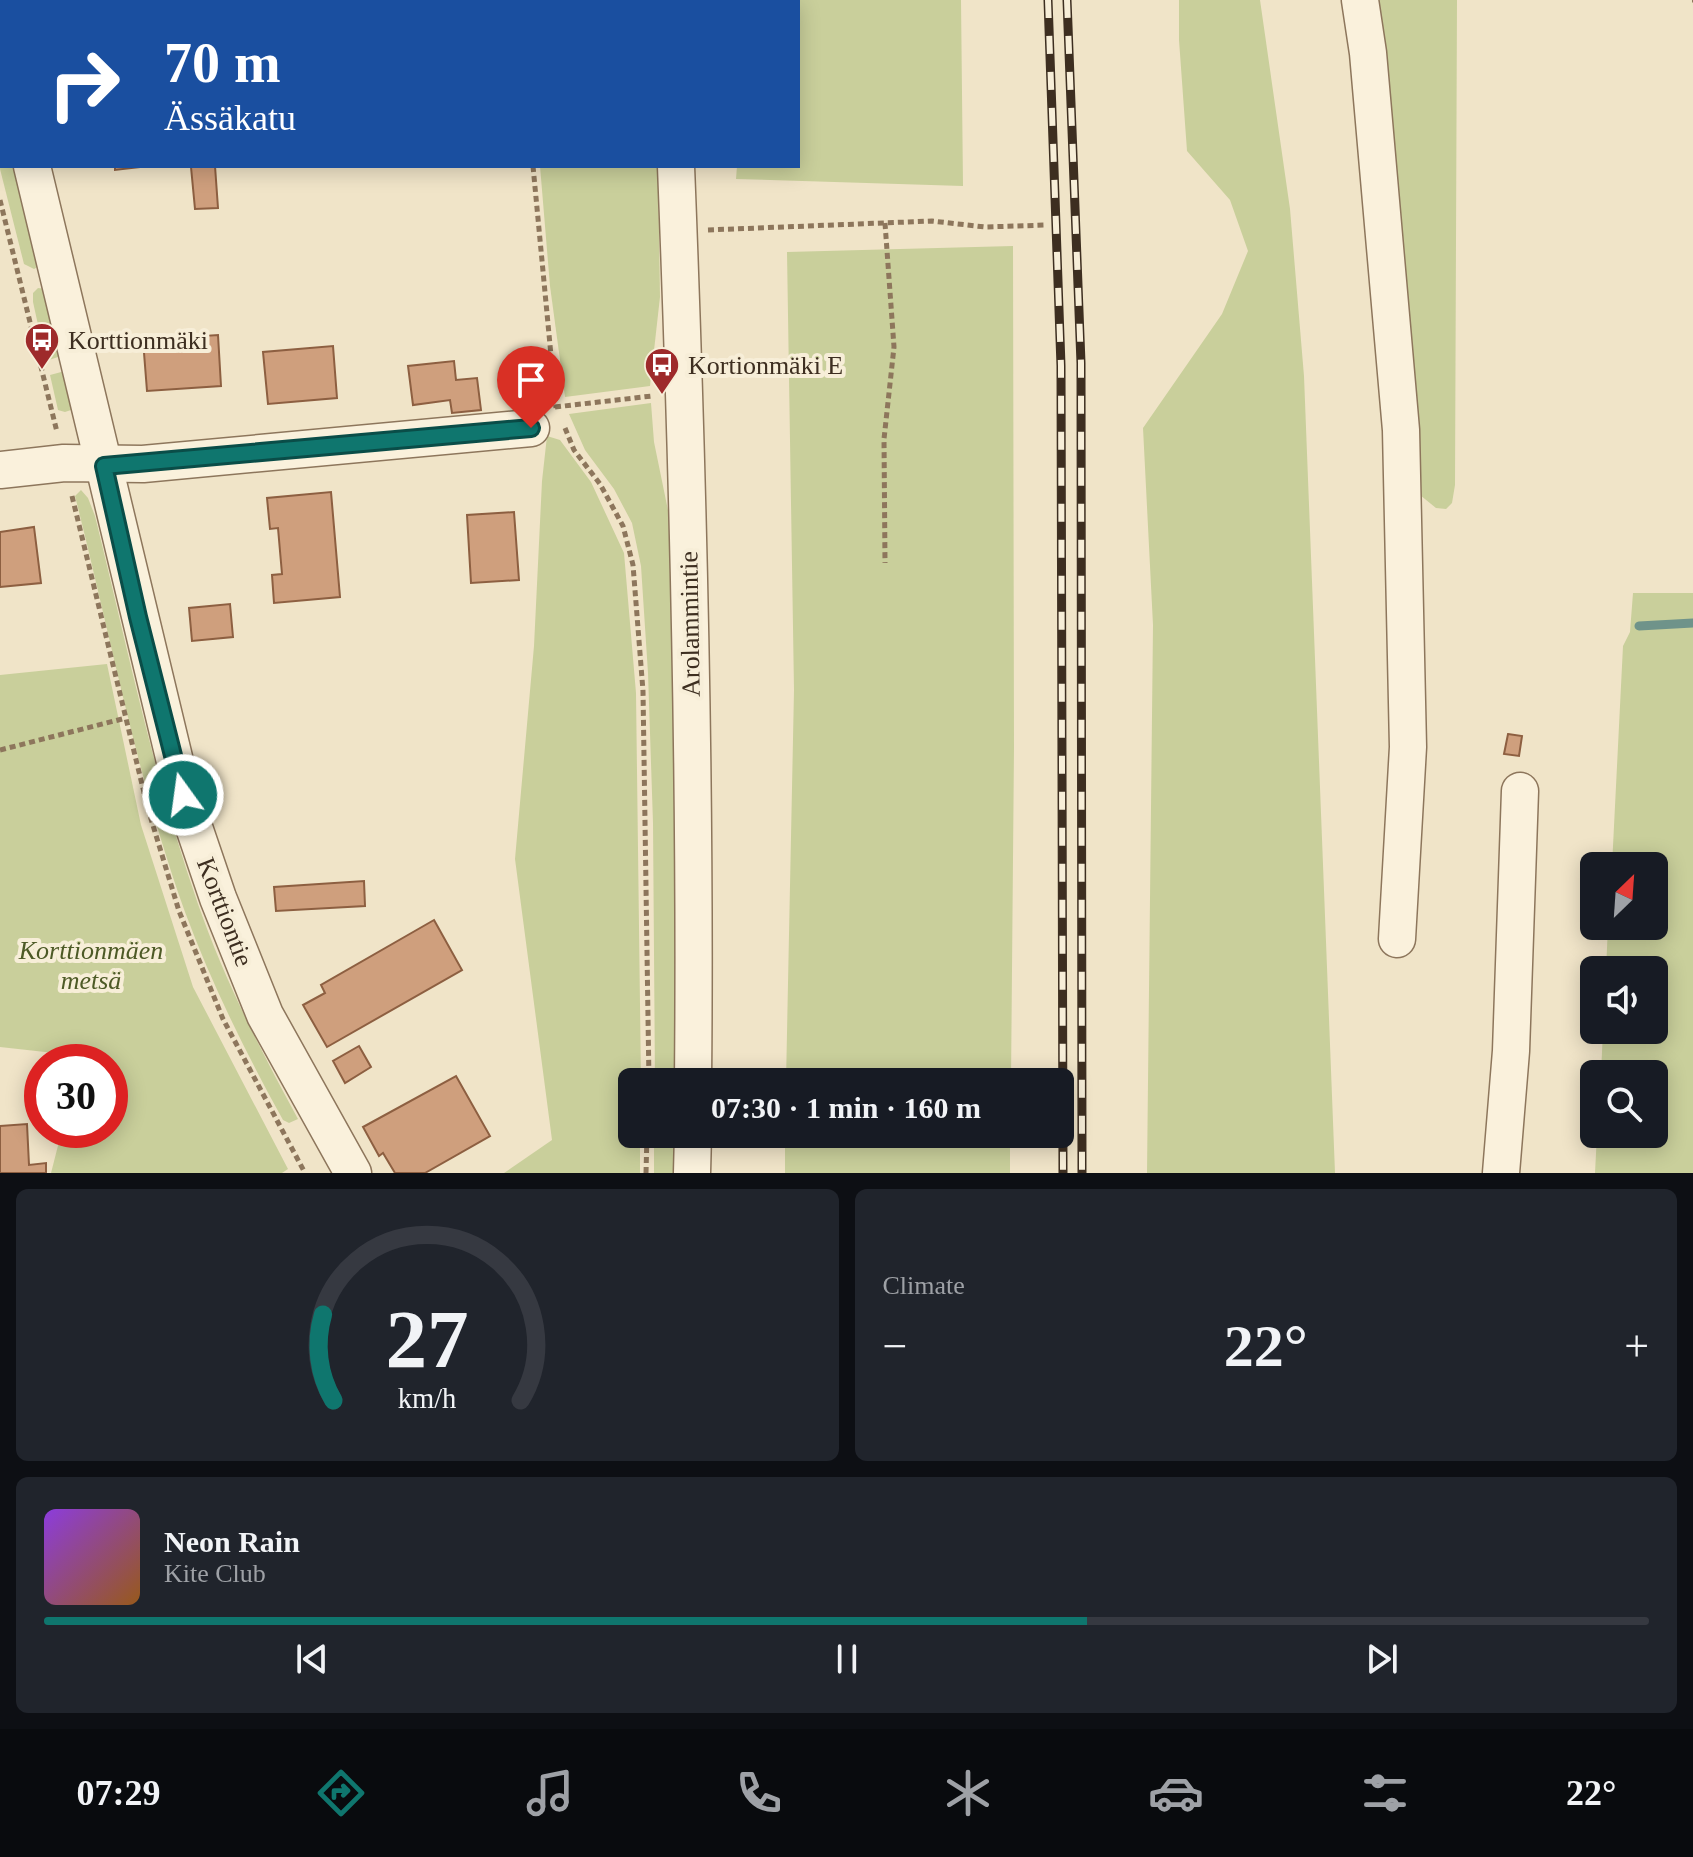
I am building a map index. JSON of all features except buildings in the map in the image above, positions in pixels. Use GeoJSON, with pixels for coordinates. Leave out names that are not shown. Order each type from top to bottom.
{"type":"FeatureCollection","features":[{"type":"Feature","properties":{"kind":"street"},"geometry":{"type":"LineString","coordinates":[[1360,0],[1368,53],[1401,430],[1408,747],[1397,939]]}},
{"type":"Feature","properties":{"kind":"street","name":"Korttiontie"},"geometry":{"type":"LineString","coordinates":[[32,168],[183,795],[218,898],[265,1015],[343,1169]]}},
{"type":"Feature","properties":{"kind":"street","name":"Arolammintie"},"geometry":{"type":"LineString","coordinates":[[676,168],[692,688],[693,1068]]}},
{"type":"Feature","properties":{"kind":"street"},"geometry":{"type":"LineString","coordinates":[[0,470],[64,463],[104,466],[543,417]]}},
{"type":"Feature","properties":{"kind":"street"},"geometry":{"type":"LineString","coordinates":[[1501,1173],[1511,1051],[1520,791]]}},
{"type":"Feature","properties":{"kind":"street"},"geometry":{"type":"LineString","coordinates":[[692,1173],[693,1148]]}},
{"type":"Feature","properties":{"kind":"path"},"geometry":{"type":"LineString","coordinates":[[533,168],[543,417],[600,484],[623,526],[633,565],[643,691],[649,1068]]}},
{"type":"Feature","properties":{"kind":"path"},"geometry":{"type":"LineString","coordinates":[[679,231],[932,221],[985,227],[1047,225]]}},
{"type":"Feature","properties":{"kind":"path"},"geometry":{"type":"LineString","coordinates":[[885,223],[894,347],[884,439],[885,563]]}},
{"type":"Feature","properties":{"kind":"path"},"geometry":{"type":"LineString","coordinates":[[543,417],[662,396],[685,396]]}},
{"type":"Feature","properties":{"kind":"path"},"geometry":{"type":"LineString","coordinates":[[0,750],[126,718]]}},
{"type":"Feature","properties":{"kind":"path"},"geometry":{"type":"LineString","coordinates":[[646,1173],[647,1148]]}},
{"type":"Feature","properties":{"kind":"green space"},"geometry":{"type":"Polygon","coordinates":[[[800,0],[961,0],[963,186],[736,179],[737,168],[800,168],[800,0]]]}},
{"type":"Feature","properties":{"kind":"green space"},"geometry":{"type":"Polygon","coordinates":[[[1179,0],[1260,0],[1290,209],[1304,376],[1335,1173],[1147,1173],[1153,625],[1143,428],[1222,314],[1248,251],[1230,200],[1187,151],[1179,0]]]}},
{"type":"Feature","properties":{"kind":"green space"},"geometry":{"type":"Polygon","coordinates":[[[1379,0],[1457,0],[1455,485],[1452,503],[1446,509],[1436,508],[1420,495],[1391,153],[1386,54],[1379,0]]]}},
{"type":"Feature","properties":{"kind":"green space"},"geometry":{"type":"Polygon","coordinates":[[[15,168],[39,266],[34,269],[24,264],[0,169],[15,168]]]}},
{"type":"Feature","properties":{"kind":"green space"},"geometry":{"type":"Polygon","coordinates":[[[540,168],[658,168],[660,297],[650,386],[565,397],[550,286],[540,168]]]}},
{"type":"Feature","properties":{"kind":"green space"},"geometry":{"type":"Polygon","coordinates":[[[1013,246],[1011,1068],[786,1068],[794,690],[787,252],[1013,246]]]}},
{"type":"Feature","properties":{"kind":"green space"},"geometry":{"type":"Polygon","coordinates":[[[38,288],[46,289],[61,356],[46,361],[33,302],[33,293],[38,288]]]}},
{"type":"Feature","properties":{"kind":"green space"},"geometry":{"type":"Polygon","coordinates":[[[65,371],[74,409],[65,412],[58,410],[50,375],[65,371]]]}},
{"type":"Feature","properties":{"kind":"green space"},"geometry":{"type":"Polygon","coordinates":[[[651,403],[654,442],[671,525],[676,1068],[655,1068],[653,823],[641,566],[632,523],[614,489],[585,450],[569,414],[651,403]]]}},
{"type":"Feature","properties":{"kind":"green space"},"geometry":{"type":"Polygon","coordinates":[[[547,436],[560,440],[591,482],[624,553],[636,693],[641,1068],[618,1068],[618,1148],[640,1148],[640,1173],[504,1173],[552,1140],[515,859],[534,646],[547,436]]]}},
{"type":"Feature","properties":{"kind":"green space"},"geometry":{"type":"Polygon","coordinates":[[[81,490],[95,516],[142,712],[182,856],[231,987],[298,1119],[289,1123],[283,1120],[269,1095],[218,992],[195,939],[168,862],[138,758],[75,496],[81,490]]]}},
{"type":"Feature","properties":{"kind":"green space"},"geometry":{"type":"Polygon","coordinates":[[[1633,593],[1693,593],[1693,1173],[1595,1173],[1596,1148],[1668,1148],[1668,1060],[1602,1060],[1602,1044],[1668,1044],[1668,956],[1607,956],[1607,940],[1668,940],[1668,852],[1613,852],[1623,646],[1630,632],[1633,593]]]}},
{"type":"Feature","properties":{"kind":"green space","name":"Korttionmäen metsä"},"geometry":{"type":"Polygon","coordinates":[[[107,664],[141,825],[193,987],[288,1169],[282,1173],[51,1173],[57,1148],[128,1148],[128,1044],[24,1044],[24,1050],[0,1047],[0,675],[107,664]]]}},
{"type":"Feature","properties":{"kind":"green space"},"geometry":{"type":"Polygon","coordinates":[[[654,1148],[676,1148],[675,1173],[654,1173],[654,1148]]]}},
{"type":"Feature","properties":{"kind":"green space"},"geometry":{"type":"Polygon","coordinates":[[[785,1148],[1010,1148],[1010,1173],[785,1173],[785,1148]]]}},
{"type":"Feature","properties":{"kind":"waterway"},"geometry":{"type":"LineString","coordinates":[[1639,626],[1693,623]]}},
{"type":"Feature","properties":{"kind":"railway"},"geometry":{"type":"LineString","coordinates":[[1048,0],[1061,366],[1063,1173]]}},
{"type":"Feature","properties":{"kind":"railway"},"geometry":{"type":"LineString","coordinates":[[1067,0],[1081,363],[1082,1173]]}},
{"type":"Feature","properties":{"kind":"place","name":"Korttionmäki"},"geometry":{"type":"Point","coordinates":[42,371]}},
{"type":"Feature","properties":{"kind":"place","name":"Kortionmäki E"},"geometry":{"type":"Point","coordinates":[662,396]}},
{"type":"Feature","properties":{"kind":"route"},"geometry":{"type":"LineString","coordinates":[[183,795],[104,466],[531,428]]}}]}
